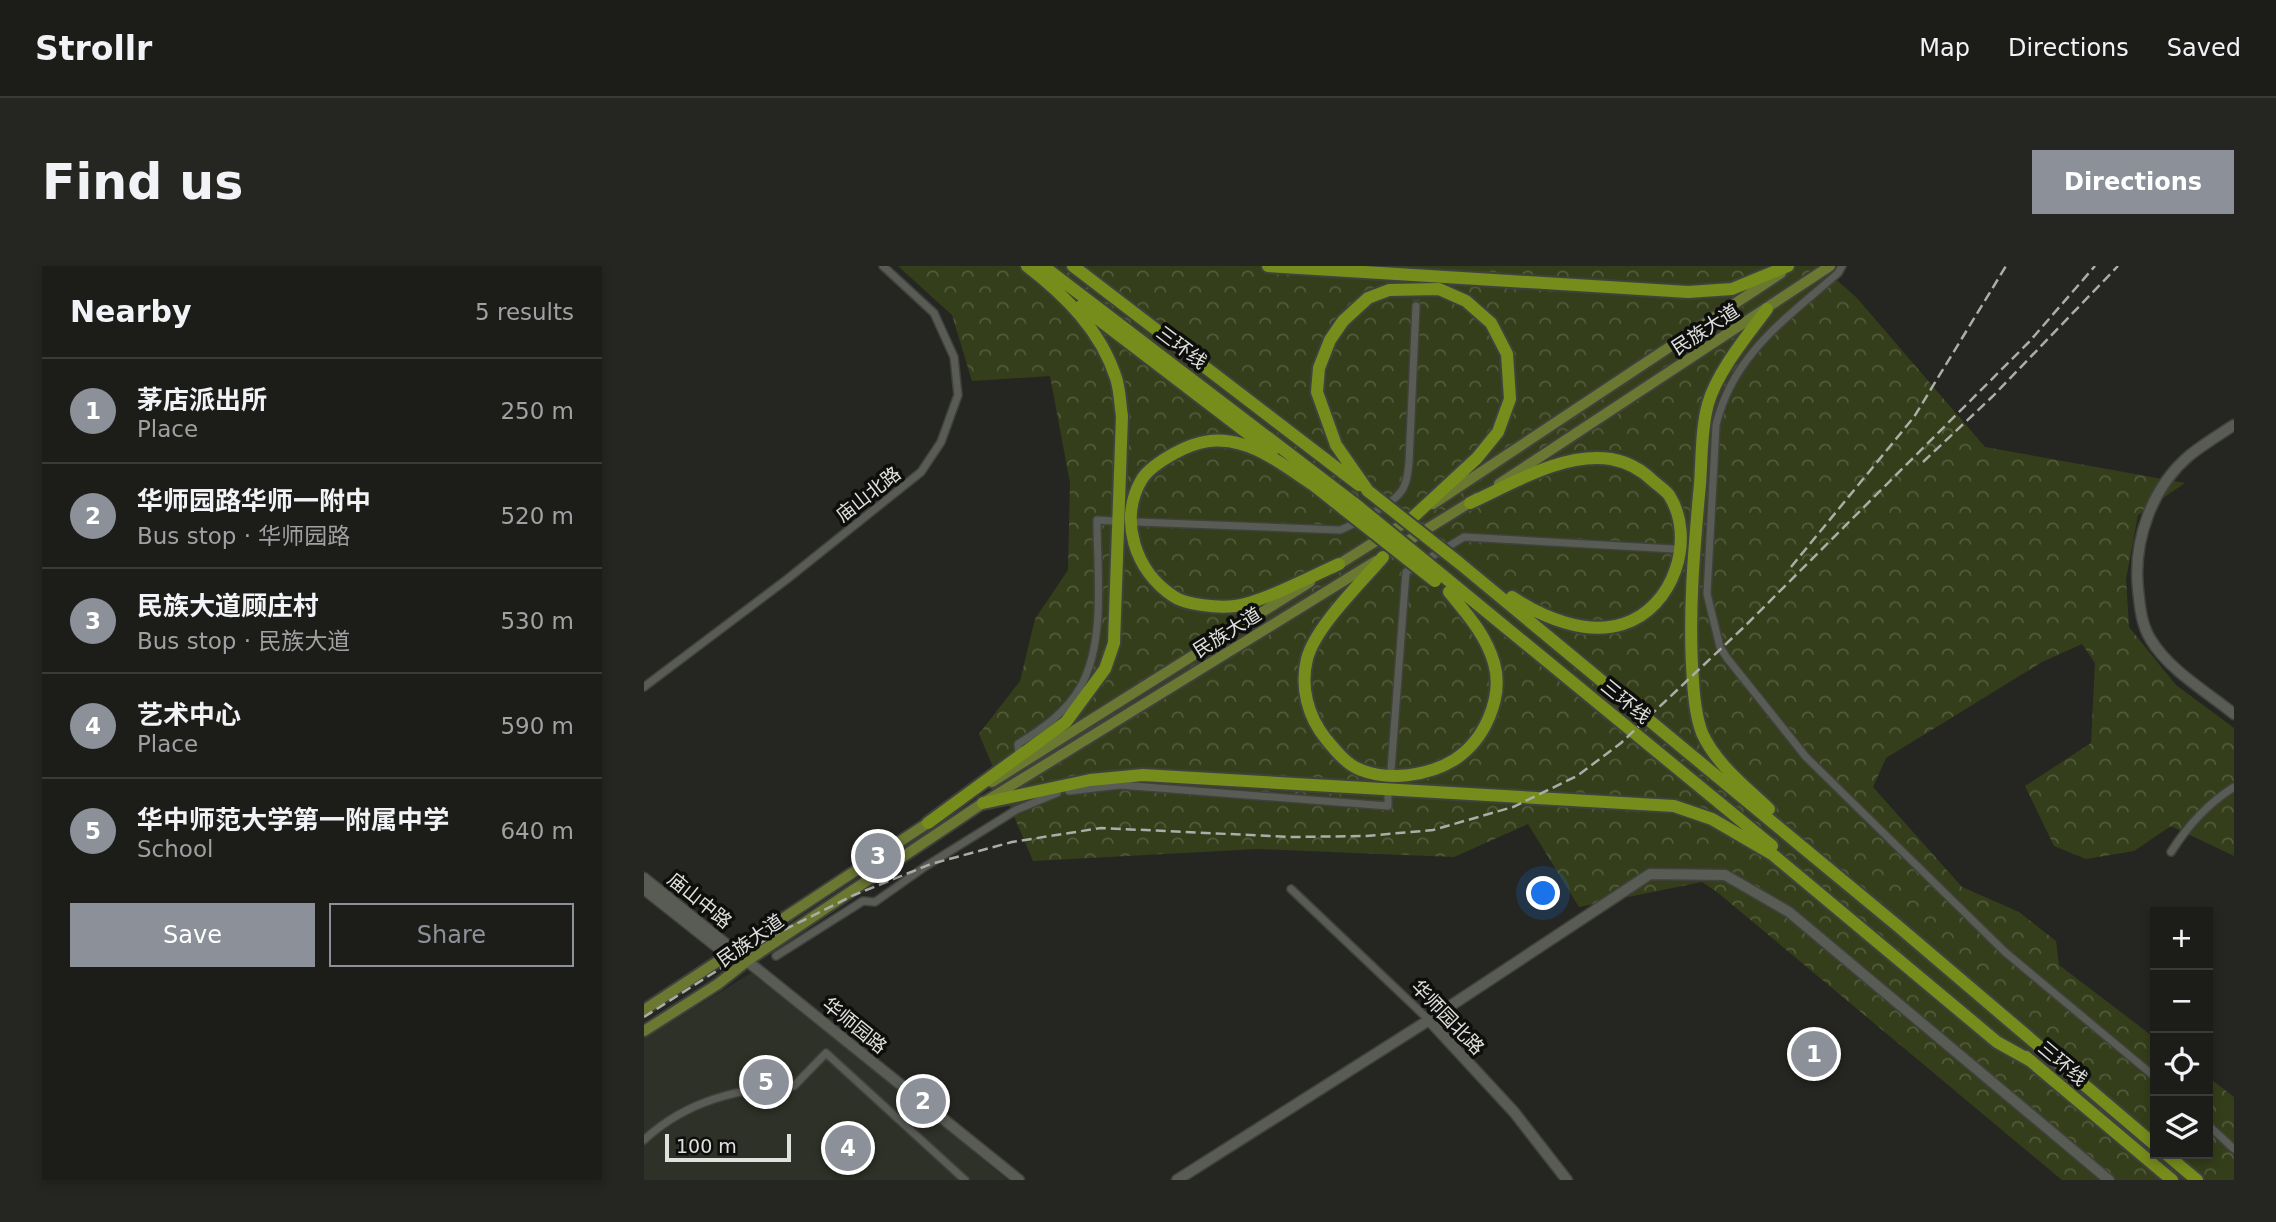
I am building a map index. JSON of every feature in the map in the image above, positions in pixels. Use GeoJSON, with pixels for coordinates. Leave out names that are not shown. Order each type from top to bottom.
{"type":"FeatureCollection","features":[{"type":"Feature","properties":{"kind":"highway"},"geometry":{"type":"LineString","coordinates":[[1027,266],[1044,272],[1315,486]]}},
{"type":"Feature","properties":{"kind":"highway","name":"三环线"},"geometry":{"type":"LineString","coordinates":[[1073,266],[1458,562],[1899,926],[2150,1140]]}},
{"type":"Feature","properties":{"kind":"highway"},"geometry":{"type":"LineString","coordinates":[[1268,266],[1688,292],[1732,289],[1790,266]]}},
{"type":"Feature","properties":{"kind":"highway"},"geometry":{"type":"LineString","coordinates":[[928,823],[1066,722],[1105,669],[1114,643],[1122,416],[1117,381],[1104,348],[1082,316],[1044,272]]}},
{"type":"Feature","properties":{"kind":"highway","name":"三环线"},"geometry":{"type":"LineString","coordinates":[[1044,272],[1439,578],[2031,1061],[2172,1180]]}},
{"type":"Feature","properties":{"kind":"highway"},"geometry":{"type":"LineString","coordinates":[[1368,491],[1336,445],[1317,392],[1319,368],[1330,340],[1343,321],[1368,298],[1389,290],[1439,289],[1466,301],[1491,323],[1507,354],[1510,399],[1498,432],[1477,458],[1411,519]]}},
{"type":"Feature","properties":{"kind":"highway"},"geometry":{"type":"LineString","coordinates":[[1767,309],[1742,343],[1708,404],[1698,499],[1692,601],[1691,654],[1695,702],[1702,732],[1712,751],[1734,776],[1899,926]]}},
{"type":"Feature","properties":{"kind":"highway"},"geometry":{"type":"LineString","coordinates":[[1339,564],[1237,606],[1209,606],[1174,598],[1154,579],[1135,551],[1131,530],[1134,498],[1143,477],[1163,460],[1187,446],[1212,439],[1243,444],[1277,461],[1350,507]]}},
{"type":"Feature","properties":{"kind":"highway"},"geometry":{"type":"LineString","coordinates":[[1458,562],[1529,609],[1572,625],[1596,627],[1623,624],[1651,608],[1672,582],[1680,554],[1679,520],[1668,495],[1644,472],[1611,459],[1580,460],[1554,466],[1469,503]]}},
{"type":"Feature","properties":{"kind":"highway"},"geometry":{"type":"LineString","coordinates":[[1382,557],[1323,627],[1307,657],[1305,676],[1308,711],[1317,728],[1338,753],[1361,770],[1394,776],[1419,774],[1442,765],[1454,760],[1476,740],[1488,719],[1496,698],[1495,665],[1476,625],[1439,578]]}},
{"type":"Feature","properties":{"kind":"highway"},"geometry":{"type":"LineString","coordinates":[[1449,592],[1591,705],[1997,1042],[2031,1061]]}},
{"type":"Feature","properties":{"kind":"highway"},"geometry":{"type":"LineString","coordinates":[[983,803],[1090,780],[1143,775],[1637,803],[1674,806],[1712,819],[1772,854]]}},
{"type":"Feature","properties":{"kind":"highway"},"geometry":{"type":"LineString","coordinates":[[2172,1159],[2197,1180]]}},
{"type":"Feature","properties":{"kind":"main road","name":"民族大道"},"geometry":{"type":"LineString","coordinates":[[644,1010],[928,823],[1411,519],[1790,266]]}},
{"type":"Feature","properties":{"kind":"main road","name":"民族大道"},"geometry":{"type":"LineString","coordinates":[[644,1031],[718,984],[983,803],[1469,503],[1830,266]]}},
{"type":"Feature","properties":{"kind":"main road"},"geometry":{"type":"LineString","coordinates":[[2234,425],[2190,456],[2163,487],[2152,505],[2135,566],[2140,616],[2151,640],[2167,660],[2234,714]]}},
{"type":"Feature","properties":{"kind":"main road"},"geometry":{"type":"LineString","coordinates":[[2234,433],[2194,461],[2168,490],[2157,508],[2142,566],[2146,615],[2157,637],[2172,656],[2234,706]]}},
{"type":"Feature","properties":{"kind":"main road"},"geometry":{"type":"LineString","coordinates":[[1177,1180],[1429,1020],[1650,874],[1725,876],[1789,912],[2109,1180]]}},
{"type":"Feature","properties":{"kind":"main road","name":"庙山中路"},"geometry":{"type":"LineString","coordinates":[[644,878],[730,953]]}},
{"type":"Feature","properties":{"kind":"main road","name":"庙山中路"},"geometry":{"type":"LineString","coordinates":[[644,889],[730,953]]}},
{"type":"Feature","properties":{"kind":"main road","name":"华师园路"},"geometry":{"type":"LineString","coordinates":[[730,953],[1019,1180]]}},
{"type":"Feature","properties":{"kind":"main road","name":"华师园北路"},"geometry":{"type":"LineString","coordinates":[[1429,1020],[1514,1112],[1567,1180]]}},
{"type":"Feature","properties":{"kind":"street","name":"庙山北路"},"geometry":{"type":"LineString","coordinates":[[644,687],[786,580],[921,472],[941,442],[958,395],[954,357],[934,313],[883,266]]}},
{"type":"Feature","properties":{"kind":"street"},"geometry":{"type":"LineString","coordinates":[[1842,266],[1838,273],[1763,338],[1731,381],[1721,404],[1716,425],[1706,550],[1707,594],[1720,648],[1806,757],[2005,951],[2150,1073]]}},
{"type":"Feature","properties":{"kind":"street"},"geometry":{"type":"LineString","coordinates":[[1138,522],[1340,530],[1351,526],[1400,494],[1407,479],[1409,461],[1416,306]]}},
{"type":"Feature","properties":{"kind":"street"},"geometry":{"type":"LineString","coordinates":[[1018,757],[1018,744],[1041,730],[1063,710],[1081,686],[1092,658],[1097,623],[1097,520],[1114,521]]}},
{"type":"Feature","properties":{"kind":"street"},"geometry":{"type":"LineString","coordinates":[[1391,770],[1406,572],[1464,537],[1674,549]]}},
{"type":"Feature","properties":{"kind":"street"},"geometry":{"type":"LineString","coordinates":[[776,956],[863,901],[874,902],[1016,810],[1055,793],[1120,785],[1388,806],[1388,796]]}},
{"type":"Feature","properties":{"kind":"street"},"geometry":{"type":"LineString","coordinates":[[2171,852],[2195,819],[2234,787]]}},
{"type":"Feature","properties":{"kind":"street","name":"华师园北路"},"geometry":{"type":"LineString","coordinates":[[1292,888],[1429,1020]]}},
{"type":"Feature","properties":{"kind":"street"},"geometry":{"type":"LineString","coordinates":[[644,1140],[661,1125],[718,1096],[765,1087],[794,1086],[826,1053],[965,1180]]}},
{"type":"Feature","properties":{"kind":"street"},"geometry":{"type":"LineString","coordinates":[[2213,1130],[2234,1149]]}},
{"type":"Feature","properties":{"kind":"shaded area"},"geometry":{"type":"Polygon","coordinates":[[[751,973],[1007,1180],[644,1180],[644,1039],[751,973]]]}},
{"type":"Feature","properties":{"kind":"green space"},"geometry":{"type":"Polygon","coordinates":[[[898,266],[1821,266],[1857,298],[1985,447],[2185,483],[2138,515],[2126,579],[2129,627],[2176,685],[2234,728],[2234,856],[2171,826],[2134,851],[2086,859],[2054,846],[2025,786],[2091,743],[2095,663],[2082,644],[2042,662],[1886,758],[1873,787],[1962,887],[2019,912],[2056,941],[2059,965],[2150,1034],[2150,1159],[2213,1159],[2213,1081],[2234,1097],[2234,1180],[2062,1180],[1702,882],[1579,907],[1528,824],[1454,857],[1258,849],[1033,861],[979,734],[1020,681],[1035,619],[1068,570],[1070,483],[1050,376],[972,381],[952,315],[898,266]]]}},
{"type":"Feature","properties":{"kind":"tunnel"},"geometry":{"type":"LineString","coordinates":[[1416,306],[1417,272]]}},
{"type":"Feature","properties":{"kind":"railway"},"geometry":{"type":"LineString","coordinates":[[1791,567],[1914,417],[2006,266]]}},
{"type":"Feature","properties":{"kind":"railway"},"geometry":{"type":"LineString","coordinates":[[644,1017],[770,937],[854,895],[931,864],[1012,842],[1101,828],[1292,837],[1366,836],[1433,830],[1513,807],[1577,776],[1621,743],[1745,626],[2029,342],[2095,266]]}},
{"type":"Feature","properties":{"kind":"railway"},"geometry":{"type":"LineString","coordinates":[[1923,462],[1993,396],[2118,266]]}},
{"type":"Feature","properties":{"kind":"place","name":"民族大道顾庄村"},"geometry":{"type":"Point","coordinates":[878,856]}},
{"type":"Feature","properties":{"kind":"place","name":"茅店派出所"},"geometry":{"type":"Point","coordinates":[1814,1054]}},
{"type":"Feature","properties":{"kind":"place","name":"华中师范大学第一附属中学"},"geometry":{"type":"Point","coordinates":[766,1082]}},
{"type":"Feature","properties":{"kind":"place","name":"华师园路华师一附中"},"geometry":{"type":"Point","coordinates":[923,1101]}},
{"type":"Feature","properties":{"kind":"place","name":"艺术中心"},"geometry":{"type":"Point","coordinates":[848,1148]}}]}
